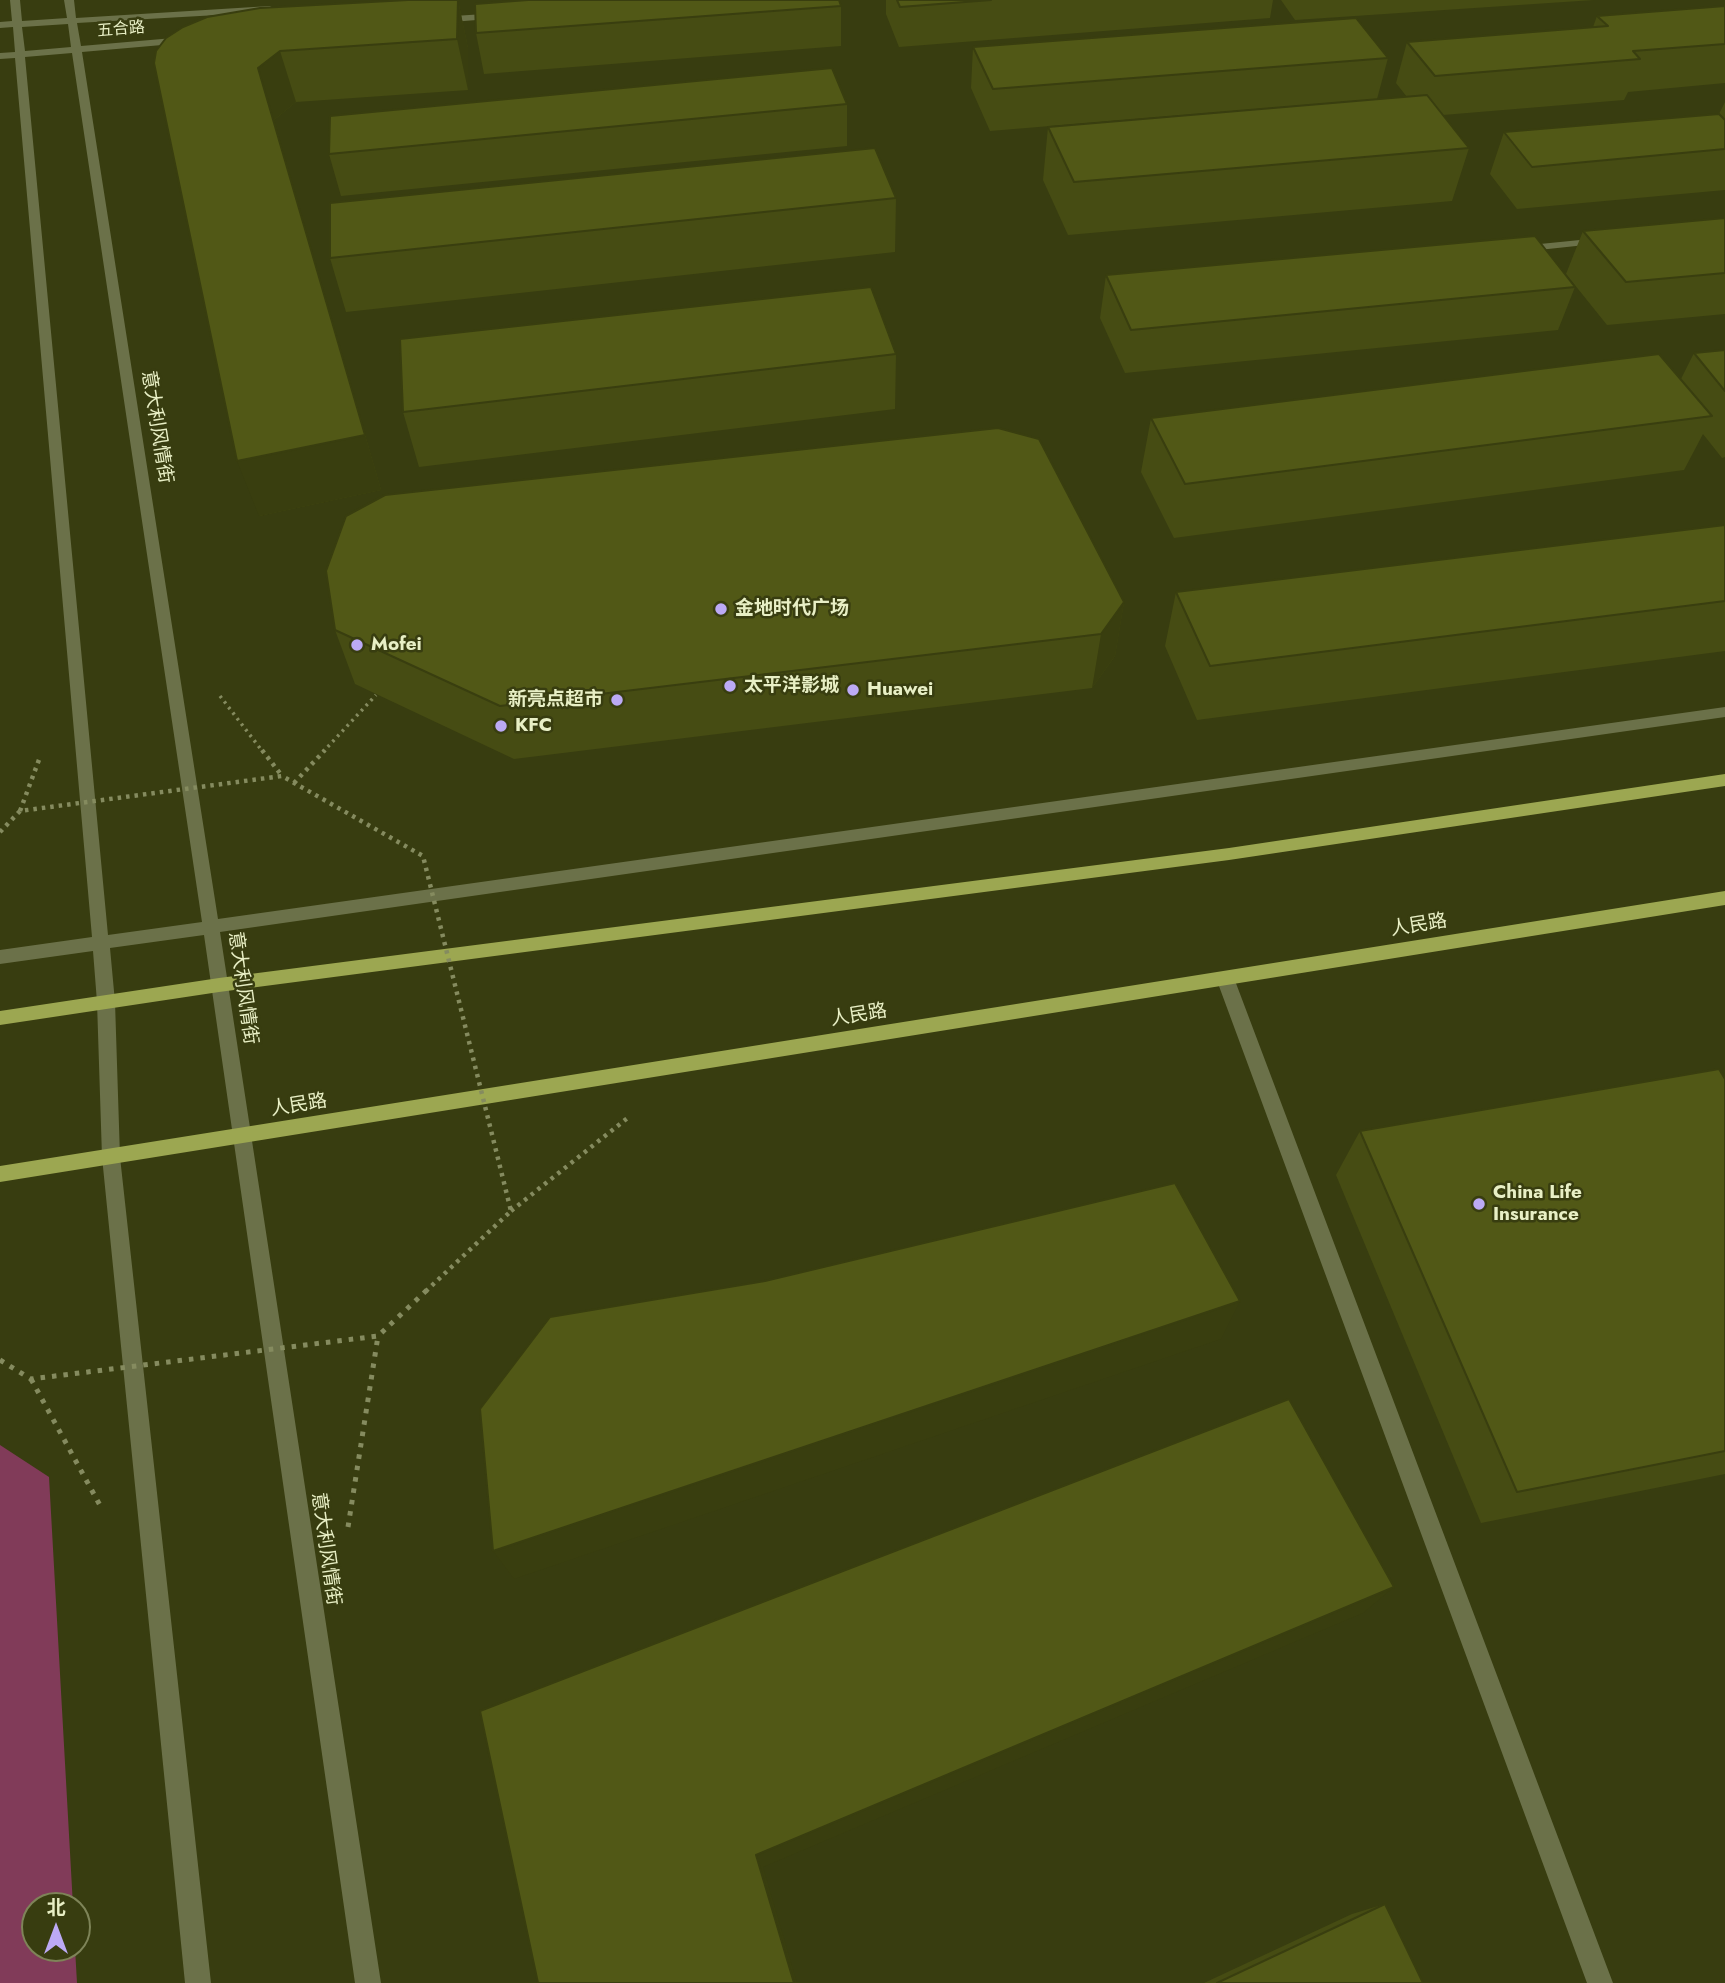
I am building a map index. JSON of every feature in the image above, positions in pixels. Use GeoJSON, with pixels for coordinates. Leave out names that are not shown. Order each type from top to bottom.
{"type":"FeatureCollection","features":[{"type":"Feature","properties":{"kind":"main road"},"geometry":{"type":"LineString","coordinates":[[0,1018],[219,985],[1229,854],[1725,780]]}},
{"type":"Feature","properties":{"kind":"main road","name":"人民路"},"geometry":{"type":"LineString","coordinates":[[0,1174],[1725,898]]}},
{"type":"Feature","properties":{"kind":"street"},"geometry":{"type":"LineString","coordinates":[[15,0],[8,24],[20,55],[101,943],[106,1002],[111,1157],[198,1983]]}},
{"type":"Feature","properties":{"kind":"street","name":"意大利风情街"},"geometry":{"type":"LineString","coordinates":[[69,0],[243,1136],[368,1983]]}},
{"type":"Feature","properties":{"kind":"street","name":"五合路"},"geometry":{"type":"LineString","coordinates":[[8,24],[281,8]]}},
{"type":"Feature","properties":{"kind":"street"},"geometry":{"type":"LineString","coordinates":[[421,22],[517,14]]}},
{"type":"Feature","properties":{"kind":"street","name":"五合路"},"geometry":{"type":"LineString","coordinates":[[0,56],[200,39]]}},
{"type":"Feature","properties":{"kind":"street"},"geometry":{"type":"LineString","coordinates":[[1505,251],[1615,240]]}},
{"type":"Feature","properties":{"kind":"street"},"geometry":{"type":"LineString","coordinates":[[0,957],[1725,712]]}},
{"type":"Feature","properties":{"kind":"street"},"geometry":{"type":"LineString","coordinates":[[1225,978],[1600,1983]]}},
{"type":"Feature","properties":{"kind":"path"},"geometry":{"type":"LineString","coordinates":[[215,691],[282,776],[423,856],[511,1210]]}},
{"type":"Feature","properties":{"kind":"path"},"geometry":{"type":"LineString","coordinates":[[294,783],[376,695]]}},
{"type":"Feature","properties":{"kind":"path"},"geometry":{"type":"LineString","coordinates":[[0,832],[20,811],[282,776]]}},
{"type":"Feature","properties":{"kind":"path"},"geometry":{"type":"LineString","coordinates":[[31,1379],[379,1336],[511,1210],[631,1115]]}},
{"type":"Feature","properties":{"kind":"path"},"geometry":{"type":"LineString","coordinates":[[348,1528],[379,1336]]}},
{"type":"Feature","properties":{"kind":"path"},"geometry":{"type":"LineString","coordinates":[[0,1360],[31,1379],[108,1520]]}},
{"type":"Feature","properties":{"kind":"shaded area"},"geometry":{"type":"Polygon","coordinates":[[[0,1445],[49,1477],[72,1892],[21,1892],[21,1962],[76,1962],[77,1983],[0,1983],[0,1445]]]}},
{"type":"Feature","properties":{"kind":"building"},"geometry":{"type":"Polygon","coordinates":[[[458,0],[457,39],[280,51],[258,68],[365,435],[237,461],[154,63],[156,51],[166,38],[207,17],[260,8],[458,0]]]}},
{"type":"Feature","properties":{"kind":"building"},"geometry":{"type":"Polygon","coordinates":[[[528,0],[839,0],[841,6],[476,33],[475,4],[528,0]]]}},
{"type":"Feature","properties":{"kind":"building"},"geometry":{"type":"Polygon","coordinates":[[[897,0],[991,0],[900,7],[897,0]]]}},
{"type":"Feature","properties":{"kind":"building"},"geometry":{"type":"Polygon","coordinates":[[[1725,6],[1725,44],[1633,51],[1640,59],[1435,76],[1407,42],[1608,26],[1597,16],[1725,6]]]}},
{"type":"Feature","properties":{"kind":"building"},"geometry":{"type":"Polygon","coordinates":[[[1356,18],[1388,58],[993,89],[973,47],[1356,18]]]}},
{"type":"Feature","properties":{"kind":"building"},"geometry":{"type":"Polygon","coordinates":[[[832,68],[847,104],[329,154],[330,116],[832,68]]]}},
{"type":"Feature","properties":{"kind":"building"},"geometry":{"type":"Polygon","coordinates":[[[1427,95],[1469,148],[1074,182],[1048,127],[1427,95]]]}},
{"type":"Feature","properties":{"kind":"building"},"geometry":{"type":"Polygon","coordinates":[[[1719,114],[1725,120],[1725,149],[1532,167],[1504,132],[1719,114]]]}},
{"type":"Feature","properties":{"kind":"building"},"geometry":{"type":"Polygon","coordinates":[[[875,148],[896,198],[330,258],[330,203],[875,148]]]}},
{"type":"Feature","properties":{"kind":"building"},"geometry":{"type":"Polygon","coordinates":[[[1725,218],[1725,273],[1626,282],[1583,231],[1725,218]]]}},
{"type":"Feature","properties":{"kind":"building"},"geometry":{"type":"Polygon","coordinates":[[[1535,236],[1575,287],[1131,330],[1106,275],[1535,236]]]}},
{"type":"Feature","properties":{"kind":"building"},"geometry":{"type":"Polygon","coordinates":[[[871,287],[896,354],[403,412],[400,339],[871,287]]]}},
{"type":"Feature","properties":{"kind":"building"},"geometry":{"type":"Polygon","coordinates":[[[1725,350],[1725,391],[1694,353],[1725,350]]]}},
{"type":"Feature","properties":{"kind":"building"},"geometry":{"type":"Polygon","coordinates":[[[1659,354],[1712,416],[1185,484],[1151,418],[1659,354]]]}},
{"type":"Feature","properties":{"kind":"building","name":"金地时代广场"},"geometry":{"type":"Polygon","coordinates":[[[998,428],[1039,439],[1124,602],[1101,634],[500,706],[335,630],[326,571],[346,516],[385,495],[998,428]]]}},
{"type":"Feature","properties":{"kind":"building"},"geometry":{"type":"Polygon","coordinates":[[[1725,525],[1725,601],[1210,666],[1176,592],[1725,525]]]}},
{"type":"Feature","properties":{"kind":"building"},"geometry":{"type":"Polygon","coordinates":[[[1719,1069],[1725,1079],[1725,1451],[1517,1492],[1360,1131],[1719,1069]]]}},
{"type":"Feature","properties":{"kind":"building"},"geometry":{"type":"Polygon","coordinates":[[[1175,1183],[1240,1301],[493,1551],[480,1409],[550,1317],[765,1281],[1175,1183]]]}},
{"type":"Feature","properties":{"kind":"building"},"geometry":{"type":"Polygon","coordinates":[[[1289,1399],[1394,1587],[756,1855],[794,1983],[538,1983],[480,1711],[1289,1399]]]}},
{"type":"Feature","properties":{"kind":"building"},"geometry":{"type":"Polygon","coordinates":[[[1385,1904],[1423,1983],[1217,1983],[1385,1904]]]}},
{"type":"Feature","properties":{"kind":"place","name":"金地时代广场"},"geometry":{"type":"Point","coordinates":[721,609]}},
{"type":"Feature","properties":{"kind":"place","name":"Mofei"},"geometry":{"type":"Point","coordinates":[357,645]}},
{"type":"Feature","properties":{"kind":"place","name":"太平洋影城"},"geometry":{"type":"Point","coordinates":[730,686]}},
{"type":"Feature","properties":{"kind":"place","name":"Huawei"},"geometry":{"type":"Point","coordinates":[853,690]}},
{"type":"Feature","properties":{"kind":"place","name":"新亮点超市"},"geometry":{"type":"Point","coordinates":[617,700]}},
{"type":"Feature","properties":{"kind":"place","name":"KFC"},"geometry":{"type":"Point","coordinates":[501,726]}},
{"type":"Feature","properties":{"kind":"place","name":"China Life Insurance"},"geometry":{"type":"Point","coordinates":[1479,1204]}}]}
